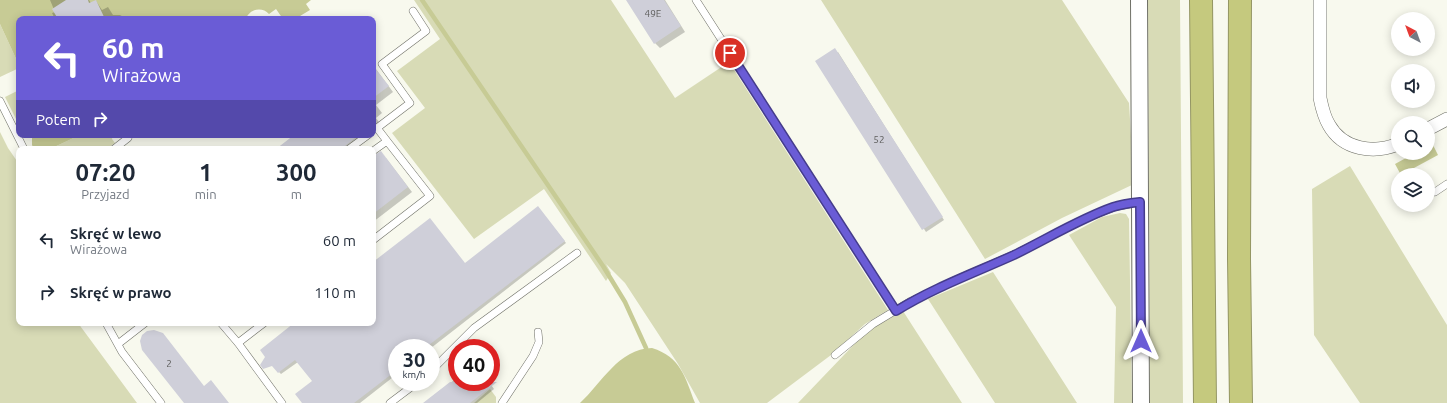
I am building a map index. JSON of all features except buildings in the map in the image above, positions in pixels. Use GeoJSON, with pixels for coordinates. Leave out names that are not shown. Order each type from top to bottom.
{"type":"FeatureCollection","features":[{"type":"Feature","properties":{"kind":"highway"},"geometry":{"type":"LineString","coordinates":[[1201,0],[1205,403]]}},
{"type":"Feature","properties":{"kind":"highway"},"geometry":{"type":"LineString","coordinates":[[1240,0],[1240,403]]}},
{"type":"Feature","properties":{"kind":"street"},"geometry":{"type":"LineString","coordinates":[[1139,0],[1141,403]]}},
{"type":"Feature","properties":{"kind":"street"},"geometry":{"type":"LineString","coordinates":[[1320,0],[1320,98],[1329,126],[1339,138],[1355,147],[1367,150],[1391,146]]}},
{"type":"Feature","properties":{"kind":"street"},"geometry":{"type":"LineString","coordinates":[[1435,125],[1447,119]]}},
{"type":"Feature","properties":{"kind":"lane"},"geometry":{"type":"LineString","coordinates":[[696,0],[896,311]]}},
{"type":"Feature","properties":{"kind":"lane"},"geometry":{"type":"LineString","coordinates":[[376,128],[410,103],[382,64],[426,31],[412,11]]}},
{"type":"Feature","properties":{"kind":"lane"},"geometry":{"type":"LineString","coordinates":[[0,101],[16,133]]}},
{"type":"Feature","properties":{"kind":"lane"},"geometry":{"type":"LineString","coordinates":[[376,130],[387,141],[430,196],[376,238]]}},
{"type":"Feature","properties":{"kind":"lane"},"geometry":{"type":"LineString","coordinates":[[118,146],[128,138]]}},
{"type":"Feature","properties":{"kind":"lane"},"geometry":{"type":"LineString","coordinates":[[353,146],[364,138]]}},
{"type":"Feature","properties":{"kind":"lane"},"geometry":{"type":"LineString","coordinates":[[376,149],[387,141]]}},
{"type":"Feature","properties":{"kind":"lane"},"geometry":{"type":"LineString","coordinates":[[1435,191],[1447,184]]}},
{"type":"Feature","properties":{"kind":"lane"},"geometry":{"type":"LineString","coordinates":[[835,355],[873,324],[911,301],[952,281],[1015,254],[1086,218],[1114,207],[1140,202]]}},
{"type":"Feature","properties":{"kind":"lane"},"geometry":{"type":"LineString","coordinates":[[440,362],[474,328],[577,253]]}},
{"type":"Feature","properties":{"kind":"lane"},"geometry":{"type":"LineString","coordinates":[[108,326],[122,352],[161,403]]}},
{"type":"Feature","properties":{"kind":"lane"},"geometry":{"type":"LineString","coordinates":[[118,344],[142,326]]}},
{"type":"Feature","properties":{"kind":"lane"},"geometry":{"type":"LineString","coordinates":[[224,326],[238,343],[282,403]]}},
{"type":"Feature","properties":{"kind":"lane"},"geometry":{"type":"LineString","coordinates":[[238,343],[260,326]]}},
{"type":"Feature","properties":{"kind":"lane"},"geometry":{"type":"LineString","coordinates":[[502,403],[533,356],[539,342],[538,332]]}},
{"type":"Feature","properties":{"kind":"lane"},"geometry":{"type":"LineString","coordinates":[[390,403],[406,391]]}},
{"type":"Feature","properties":{"kind":"shaded area"},"geometry":{"type":"Polygon","coordinates":[[[0,0],[311,0],[306,4],[310,10],[300,16],[281,16],[276,9],[269,14],[259,9],[253,11],[248,16],[16,16],[16,59],[0,24],[0,0]]]}},
{"type":"Feature","properties":{"kind":"shaded area"},"geometry":{"type":"Polygon","coordinates":[[[414,0],[611,0],[675,98],[729,62],[888,310],[865,324],[831,355],[767,403],[700,403],[678,364],[625,283],[606,264],[611,273],[606,281],[544,189],[474,239],[392,133],[425,108],[397,71],[440,39],[414,0]]]}},
{"type":"Feature","properties":{"kind":"shaded area"},"geometry":{"type":"Polygon","coordinates":[[[821,0],[1062,0],[1129,103],[1134,184],[1062,218],[985,259],[821,0]]]}},
{"type":"Feature","properties":{"kind":"shaded area"},"geometry":{"type":"Polygon","coordinates":[[[1148,0],[1180,0],[1183,403],[1150,403],[1148,0]]]}},
{"type":"Feature","properties":{"kind":"shaded area"},"geometry":{"type":"Polygon","coordinates":[[[0,24],[16,59],[16,69],[0,77],[0,24]]]}},
{"type":"Feature","properties":{"kind":"shaded area"},"geometry":{"type":"Polygon","coordinates":[[[16,92],[16,119],[5,97],[16,92]]]}},
{"type":"Feature","properties":{"kind":"shaded area"},"geometry":{"type":"Polygon","coordinates":[[[0,132],[16,160],[16,326],[80,326],[137,403],[0,403],[0,132]]]}},
{"type":"Feature","properties":{"kind":"shaded area"},"geometry":{"type":"Polygon","coordinates":[[[32,138],[74,138],[56,146],[32,145],[32,138]]]}},
{"type":"Feature","properties":{"kind":"shaded area"},"geometry":{"type":"Polygon","coordinates":[[[74,138],[112,138],[115,143],[111,146],[56,146],[74,138]]]}},
{"type":"Feature","properties":{"kind":"shaded area"},"geometry":{"type":"Polygon","coordinates":[[[1435,149],[1438,155],[1435,157],[1435,149]]]}},
{"type":"Feature","properties":{"kind":"shaded area"},"geometry":{"type":"Polygon","coordinates":[[[1402,160],[1429,160],[1414,168],[1397,168],[1395,164],[1402,160]]]}},
{"type":"Feature","properties":{"kind":"shaded area"},"geometry":{"type":"Polygon","coordinates":[[[1350,166],[1447,325],[1447,403],[1360,403],[1314,335],[1312,189],[1350,166]]]}},
{"type":"Feature","properties":{"kind":"shaded area"},"geometry":{"type":"Polygon","coordinates":[[[1120,213],[1126,214],[1129,219],[1132,403],[1114,403],[1116,307],[1069,235],[1102,217],[1120,213]]]}},
{"type":"Feature","properties":{"kind":"shaded area"},"geometry":{"type":"Polygon","coordinates":[[[993,272],[1077,403],[995,403],[928,299],[993,272]]]}},
{"type":"Feature","properties":{"kind":"shaded area"},"geometry":{"type":"Polygon","coordinates":[[[903,311],[962,403],[798,403],[866,332],[903,311]]]}},
{"type":"Feature","properties":{"kind":"shaded area"},"geometry":{"type":"Polygon","coordinates":[[[652,348],[670,357],[681,369],[695,403],[580,403],[620,361],[630,354],[640,350],[652,348]]]}},
{"type":"Feature","properties":{"kind":"shaded area"},"geometry":{"type":"Polygon","coordinates":[[[488,391],[492,391],[496,397],[496,403],[474,403],[488,391]]]}},
{"type":"Feature","properties":{"kind":"waterway"},"geometry":{"type":"LineString","coordinates":[[422,0],[603,266],[625,302],[646,348]]}},
{"type":"Feature","properties":{"kind":"route"},"geometry":{"type":"LineString","coordinates":[[730,53],[896,311],[911,301],[952,281],[1015,254],[1086,218],[1114,207],[1140,202],[1141,341]]}}]}
